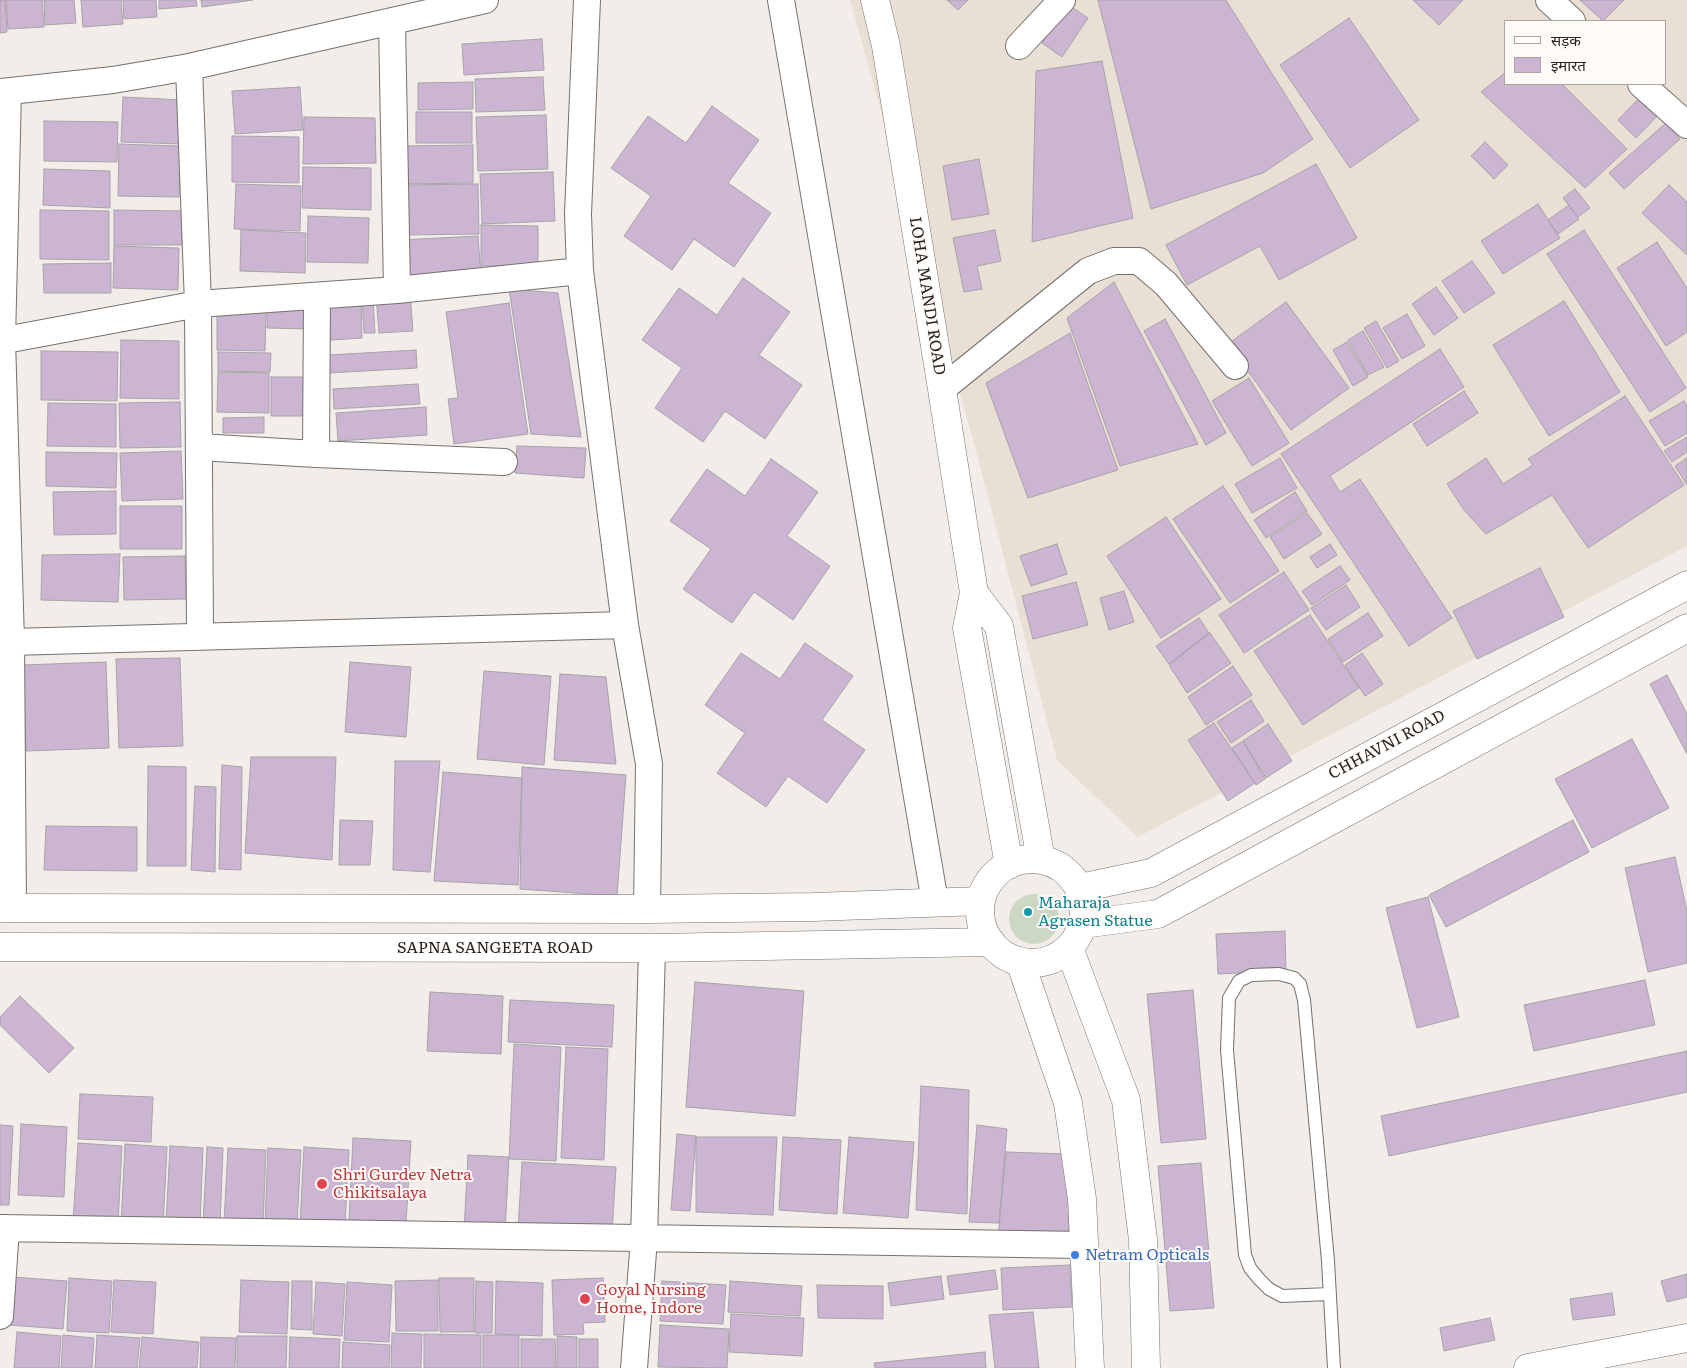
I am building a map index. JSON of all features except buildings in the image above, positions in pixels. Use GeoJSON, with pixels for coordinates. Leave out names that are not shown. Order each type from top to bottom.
{"type":"FeatureCollection","features":[{"type":"Feature","properties":{"kind":"main road","name":"LOHA MANDI ROAD"},"geometry":{"type":"LineString","coordinates":[[875,0],[886,46],[974,593]]}},
{"type":"Feature","properties":{"kind":"main road","name":"CHHAVNI ROAD"},"geometry":{"type":"LineString","coordinates":[[1080,888],[1152,873],[1687,585]]}},
{"type":"Feature","properties":{"kind":"main road"},"geometry":{"type":"LineString","coordinates":[[974,593],[999,626],[1042,860]]}},
{"type":"Feature","properties":{"kind":"main road"},"geometry":{"type":"LineString","coordinates":[[974,593],[966,628],[1009,865]]}},
{"type":"Feature","properties":{"kind":"main road"},"geometry":{"type":"LineString","coordinates":[[1083,924],[1158,914],[1687,628]]}},
{"type":"Feature","properties":{"kind":"main road"},"geometry":{"type":"LineString","coordinates":[[1026,858],[1042,860],[1050,861],[1070,874],[1080,888],[1085,910],[1083,924],[1078,937],[1069,948],[1055,958],[1038,963],[1020,961],[1004,954],[990,942],[980,915],[981,901],[989,881],[1004,866],[1026,858]]}},
{"type":"Feature","properties":{"kind":"main road"},"geometry":{"type":"LineString","coordinates":[[6,908],[647,909],[814,907],[981,901]]}},
{"type":"Feature","properties":{"kind":"main road","name":"SAPNA SANGEETA ROAD"},"geometry":{"type":"LineString","coordinates":[[0,947],[652,948],[990,942]]}},
{"type":"Feature","properties":{"kind":"main road"},"geometry":{"type":"LineString","coordinates":[[1069,948],[1126,1100],[1143,1240],[1146,1368]]}},
{"type":"Feature","properties":{"kind":"main road"},"geometry":{"type":"LineString","coordinates":[[1020,961],[1068,1104],[1082,1199],[1090,1368]]}},
{"type":"Feature","properties":{"kind":"main road"},"geometry":{"type":"LineString","coordinates":[[1528,1368],[1687,1338]]}},
{"type":"Feature","properties":{"kind":"street"},"geometry":{"type":"LineString","coordinates":[[6,908],[11,642],[1,340],[4,92],[112,80],[189,67],[392,23],[485,0]]}},
{"type":"Feature","properties":{"kind":"street"},"geometry":{"type":"LineString","coordinates":[[588,0],[578,214],[580,271],[625,625],[649,764],[647,909]]}},
{"type":"Feature","properties":{"kind":"street"},"geometry":{"type":"LineString","coordinates":[[781,0],[935,902]]}},
{"type":"Feature","properties":{"kind":"street"},"geometry":{"type":"LineString","coordinates":[[1019,46],[1062,0]]}},
{"type":"Feature","properties":{"kind":"street"},"geometry":{"type":"LineString","coordinates":[[1548,0],[1571,20]]}},
{"type":"Feature","properties":{"kind":"street"},"geometry":{"type":"LineString","coordinates":[[392,23],[397,290]]}},
{"type":"Feature","properties":{"kind":"street"},"geometry":{"type":"LineString","coordinates":[[189,67],[198,304],[200,635]]}},
{"type":"Feature","properties":{"kind":"street"},"geometry":{"type":"LineString","coordinates":[[1642,85],[1687,125]]}},
{"type":"Feature","properties":{"kind":"street"},"geometry":{"type":"LineString","coordinates":[[942,389],[1088,271],[1114,261],[1139,261],[1166,284],[1235,366]]}},
{"type":"Feature","properties":{"kind":"street"},"geometry":{"type":"LineString","coordinates":[[1,340],[198,304],[397,290],[580,271]]}},
{"type":"Feature","properties":{"kind":"street"},"geometry":{"type":"LineString","coordinates":[[316,454],[317,296]]}},
{"type":"Feature","properties":{"kind":"street"},"geometry":{"type":"LineString","coordinates":[[199,447],[504,462]]}},
{"type":"Feature","properties":{"kind":"street"},"geometry":{"type":"LineString","coordinates":[[11,642],[200,635],[625,625]]}},
{"type":"Feature","properties":{"kind":"street"},"geometry":{"type":"LineString","coordinates":[[634,1368],[644,1239],[652,948]]}},
{"type":"Feature","properties":{"kind":"street"},"geometry":{"type":"LineString","coordinates":[[0,1316],[3,1228],[1083,1245]]}},
{"type":"Feature","properties":{"kind":"lane"},"geometry":{"type":"LineString","coordinates":[[1329,1294],[1282,1296],[1269,1289],[1259,1279],[1250,1268],[1245,1255],[1227,1050],[1230,998],[1238,981],[1252,975],[1279,974],[1294,978],[1300,984],[1304,1000],[1329,1294],[1334,1368]]}},
{"type":"Feature","properties":{"kind":"shaded area"},"geometry":{"type":"Polygon","coordinates":[[[850,0],[1687,0],[1687,546],[1138,837],[1057,760],[976,451],[850,0]]]}},
{"type":"Feature","properties":{"kind":"green space"},"geometry":{"type":"Polygon","coordinates":[[[1029,894],[1039,894],[1052,901],[1059,914],[1059,924],[1052,937],[1039,944],[1029,944],[1020,940],[1013,933],[1009,924],[1009,914],[1013,905],[1020,898],[1029,894]]]}},
{"type":"Feature","properties":{"kind":"place","name":"Maharaja Agrasen Statue"},"geometry":{"type":"Point","coordinates":[1028,912]}},
{"type":"Feature","properties":{"kind":"place","name":"Shri Gurdev Netra Chikitsalaya"},"geometry":{"type":"Point","coordinates":[322,1184]}},
{"type":"Feature","properties":{"kind":"place","name":"Netram Opticals"},"geometry":{"type":"Point","coordinates":[1075,1255]}},
{"type":"Feature","properties":{"kind":"place","name":"Goyal Nursing Home, Indore"},"geometry":{"type":"Point","coordinates":[585,1299]}}]}
